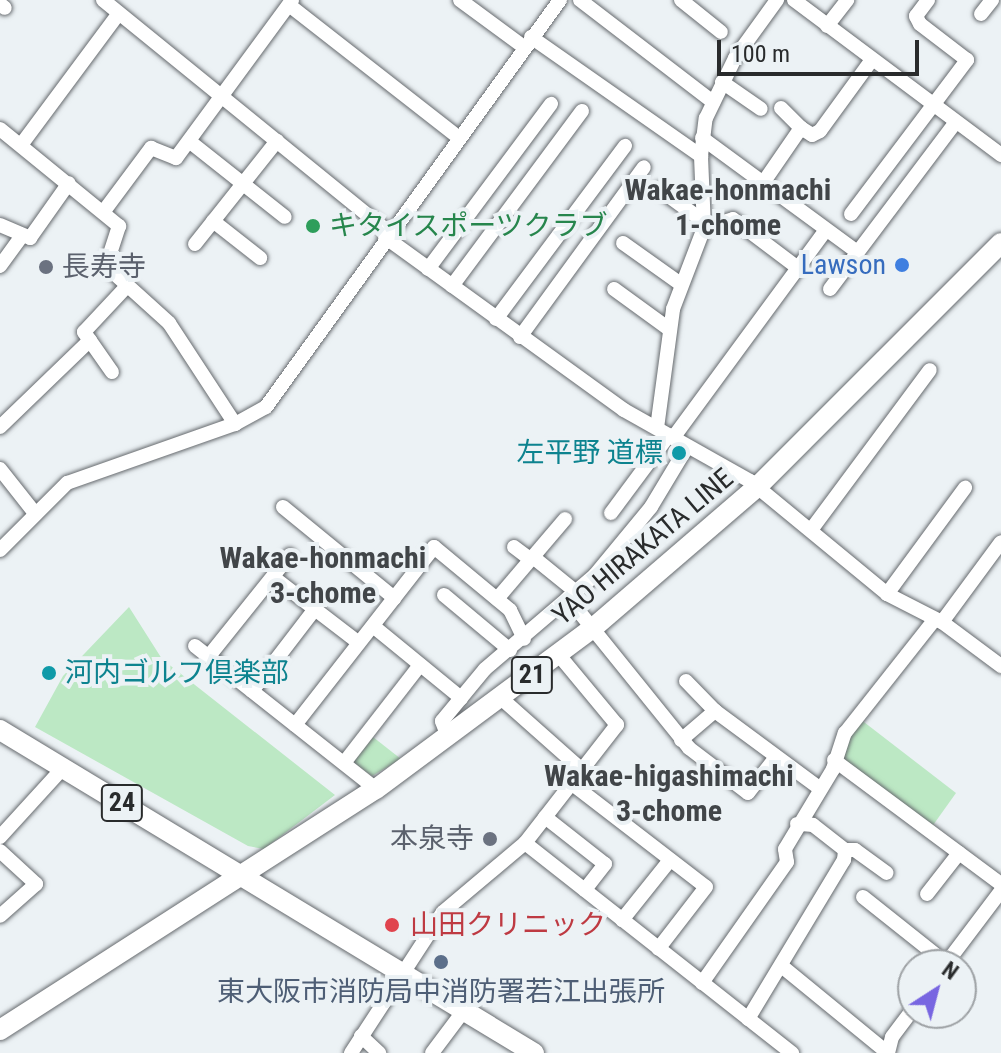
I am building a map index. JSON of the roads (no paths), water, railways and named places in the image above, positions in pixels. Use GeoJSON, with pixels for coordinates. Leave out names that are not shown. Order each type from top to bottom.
{"type":"FeatureCollection","features":[{"type":"Feature","properties":{"kind":"main road","name":"YAO HIRAKATA LINE"},"geometry":{"type":"LineString","coordinates":[[0,1030],[376,789],[502,699],[593,628],[757,487],[1001,243]]}},
{"type":"Feature","properties":{"kind":"main road","name":"24"},"geometry":{"type":"LineString","coordinates":[[0,730],[403,969],[534,1053]]}},
{"type":"Feature","properties":{"kind":"street"},"geometry":{"type":"LineString","coordinates":[[103,0],[428,269],[520,337],[666,434],[757,487],[887,594],[938,620],[1001,666]]}},
{"type":"Feature","properties":{"kind":"street"},"geometry":{"type":"LineString","coordinates":[[460,0],[701,156]]}},
{"type":"Feature","properties":{"kind":"street"},"geometry":{"type":"LineString","coordinates":[[0,550],[34,512],[83,475],[235,424],[279,393],[386,235],[560,0]]}},
{"type":"Feature","properties":{"kind":"street"},"geometry":{"type":"LineString","coordinates":[[580,0],[713,102]]}},
{"type":"Feature","properties":{"kind":"street"},"geometry":{"type":"LineString","coordinates":[[681,0],[721,32]]}},
{"type":"Feature","properties":{"kind":"street"},"geometry":{"type":"LineString","coordinates":[[666,434],[669,329],[703,224],[702,138],[722,82],[777,0]]}},
{"type":"Feature","properties":{"kind":"street"},"geometry":{"type":"LineString","coordinates":[[794,0],[871,61],[1001,155]]}},
{"type":"Feature","properties":{"kind":"street"},"geometry":{"type":"LineString","coordinates":[[827,26],[847,0]]}},
{"type":"Feature","properties":{"kind":"street"},"geometry":{"type":"LineString","coordinates":[[851,214],[967,60],[920,24],[916,16],[928,0]]}},
{"type":"Feature","properties":{"kind":"street"},"geometry":{"type":"LineString","coordinates":[[981,14],[992,0]]}},
{"type":"Feature","properties":{"kind":"street"},"geometry":{"type":"LineString","coordinates":[[104,211],[151,148],[176,158],[223,97],[286,3],[458,137]]}},
{"type":"Feature","properties":{"kind":"street"},"geometry":{"type":"LineString","coordinates":[[21,145],[119,13]]}},
{"type":"Feature","properties":{"kind":"street"},"geometry":{"type":"LineString","coordinates":[[781,108],[812,135],[820,131],[871,61]]}},
{"type":"Feature","properties":{"kind":"street"},"geometry":{"type":"LineString","coordinates":[[722,82],[761,109]]}},
{"type":"Feature","properties":{"kind":"street"},"geometry":{"type":"LineString","coordinates":[[428,269],[551,104]]}},
{"type":"Feature","properties":{"kind":"street"},"geometry":{"type":"LineString","coordinates":[[452,286],[582,111]]}},
{"type":"Feature","properties":{"kind":"street"},"geometry":{"type":"LineString","coordinates":[[830,289],[955,123]]}},
{"type":"Feature","properties":{"kind":"street"},"geometry":{"type":"LineString","coordinates":[[763,183],[801,128]]}},
{"type":"Feature","properties":{"kind":"street"},"geometry":{"type":"LineString","coordinates":[[0,129],[104,211],[121,231],[106,266],[178,335],[235,424]]}},
{"type":"Feature","properties":{"kind":"street"},"geometry":{"type":"LineString","coordinates":[[702,138],[857,252]]}},
{"type":"Feature","properties":{"kind":"street"},"geometry":{"type":"LineString","coordinates":[[189,141],[285,217]]}},
{"type":"Feature","properties":{"kind":"street"},"geometry":{"type":"LineString","coordinates":[[195,244],[277,141]]}},
{"type":"Feature","properties":{"kind":"street"},"geometry":{"type":"LineString","coordinates":[[496,319],[625,146]]}},
{"type":"Feature","properties":{"kind":"street"},"geometry":{"type":"LineString","coordinates":[[520,337],[644,167]]}},
{"type":"Feature","properties":{"kind":"street"},"geometry":{"type":"LineString","coordinates":[[0,225],[21,237],[30,238],[69,183]]}},
{"type":"Feature","properties":{"kind":"street"},"geometry":{"type":"LineString","coordinates":[[659,189],[703,224],[733,219],[798,268]]}},
{"type":"Feature","properties":{"kind":"street"},"geometry":{"type":"LineString","coordinates":[[213,221],[260,258]]}},
{"type":"Feature","properties":{"kind":"street"},"geometry":{"type":"LineString","coordinates":[[611,513],[666,434],[826,230]]}},
{"type":"Feature","properties":{"kind":"street"},"geometry":{"type":"LineString","coordinates":[[0,266],[21,237]]}},
{"type":"Feature","properties":{"kind":"street"},"geometry":{"type":"LineString","coordinates":[[623,243],[682,285]]}},
{"type":"Feature","properties":{"kind":"street"},"geometry":{"type":"LineString","coordinates":[[112,372],[84,332],[127,286]]}},
{"type":"Feature","properties":{"kind":"street"},"geometry":{"type":"LineString","coordinates":[[614,289],[669,329]]}},
{"type":"Feature","properties":{"kind":"street"},"geometry":{"type":"LineString","coordinates":[[0,427],[90,340]]}},
{"type":"Feature","properties":{"kind":"street"},"geometry":{"type":"LineString","coordinates":[[811,530],[930,370]]}},
{"type":"Feature","properties":{"kind":"street"},"geometry":{"type":"LineString","coordinates":[[448,737],[442,721],[485,669],[524,639],[620,547],[687,447]]}},
{"type":"Feature","properties":{"kind":"street"},"geometry":{"type":"LineString","coordinates":[[0,469],[34,512]]}},
{"type":"Feature","properties":{"kind":"street"},"geometry":{"type":"LineString","coordinates":[[887,594],[965,488]]}},
{"type":"Feature","properties":{"kind":"street"},"geometry":{"type":"LineString","coordinates":[[283,507],[394,598]]}},
{"type":"Feature","properties":{"kind":"street"},"geometry":{"type":"LineString","coordinates":[[497,599],[565,519]]}},
{"type":"Feature","properties":{"kind":"street"},"geometry":{"type":"LineString","coordinates":[[702,983],[787,862],[785,849],[834,760],[845,733],[1001,542]]}},
{"type":"Feature","properties":{"kind":"street"},"geometry":{"type":"LineString","coordinates":[[295,725],[434,547],[510,610],[524,639]]}},
{"type":"Feature","properties":{"kind":"street"},"geometry":{"type":"LineString","coordinates":[[514,547],[532,558],[572,595],[593,628],[681,740],[748,793],[776,757]]}},
{"type":"Feature","properties":{"kind":"street"},"geometry":{"type":"LineString","coordinates":[[209,656],[290,555]]}},
{"type":"Feature","properties":{"kind":"street"},"geometry":{"type":"LineString","coordinates":[[273,577],[359,643]]}},
{"type":"Feature","properties":{"kind":"street"},"geometry":{"type":"LineString","coordinates":[[444,595],[510,650]]}},
{"type":"Feature","properties":{"kind":"street"},"geometry":{"type":"LineString","coordinates":[[252,691],[315,609]]}},
{"type":"Feature","properties":{"kind":"street"},"geometry":{"type":"LineString","coordinates":[[373,626],[461,698]]}},
{"type":"Feature","properties":{"kind":"street"},"geometry":{"type":"LineString","coordinates":[[195,646],[376,789]]}},
{"type":"Feature","properties":{"kind":"street"},"geometry":{"type":"LineString","coordinates":[[351,1053],[443,912],[525,843],[617,725],[558,654]]}},
{"type":"Feature","properties":{"kind":"street"},"geometry":{"type":"LineString","coordinates":[[344,763],[420,665]]}},
{"type":"Feature","properties":{"kind":"street"},"geometry":{"type":"LineString","coordinates":[[686,681],[715,711],[819,788]]}},
{"type":"Feature","properties":{"kind":"street"},"geometry":{"type":"LineString","coordinates":[[502,699],[582,770]]}},
{"type":"Feature","properties":{"kind":"street"},"geometry":{"type":"LineString","coordinates":[[681,740],[715,711]]}},
{"type":"Feature","properties":{"kind":"street"},"geometry":{"type":"LineString","coordinates":[[834,760],[1001,884]]}},
{"type":"Feature","properties":{"kind":"street"},"geometry":{"type":"LineString","coordinates":[[0,837],[63,768]]}},
{"type":"Feature","properties":{"kind":"street"},"geometry":{"type":"LineString","coordinates":[[571,783],[706,887],[658,949]]}},
{"type":"Feature","properties":{"kind":"street"},"geometry":{"type":"LineString","coordinates":[[545,817],[605,864],[585,890]]}},
{"type":"Feature","properties":{"kind":"street"},"geometry":{"type":"LineString","coordinates":[[797,824],[813,825],[845,850],[855,850],[887,873]]}},
{"type":"Feature","properties":{"kind":"street"},"geometry":{"type":"LineString","coordinates":[[525,843],[792,1053]]}},
{"type":"Feature","properties":{"kind":"street"},"geometry":{"type":"LineString","coordinates":[[748,1019],[784,968],[845,850]]}},
{"type":"Feature","properties":{"kind":"street"},"geometry":{"type":"LineString","coordinates":[[0,851],[36,884],[0,916]]}},
{"type":"Feature","properties":{"kind":"street"},"geometry":{"type":"LineString","coordinates":[[927,894],[959,853]]}},
{"type":"Feature","properties":{"kind":"street"},"geometry":{"type":"LineString","coordinates":[[622,920],[670,860]]}},
{"type":"Feature","properties":{"kind":"street"},"geometry":{"type":"LineString","coordinates":[[957,949],[1001,891]]}},
{"type":"Feature","properties":{"kind":"street"},"geometry":{"type":"LineString","coordinates":[[863,897],[927,949]]}},
{"type":"Feature","properties":{"kind":"street"},"geometry":{"type":"LineString","coordinates":[[784,968],[888,1053],[892,1037],[898,1029]]}},
{"type":"Feature","properties":{"kind":"street"},"geometry":{"type":"LineString","coordinates":[[432,1053],[465,1009]]}},
{"type":"Feature","properties":{"kind":"street"},"geometry":{"type":"LineString","coordinates":[[361,1036],[379,1053]]}},
{"type":"Feature","properties":{"kind":"place","name":"キタイスポーツクラブ"},"geometry":{"type":"Point","coordinates":[313,226]}},
{"type":"Feature","properties":{"kind":"place","name":"Lawson"},"geometry":{"type":"Point","coordinates":[902,265]}},
{"type":"Feature","properties":{"kind":"place","name":"長寿寺"},"geometry":{"type":"Point","coordinates":[46,267]}},
{"type":"Feature","properties":{"kind":"place","name":"左平野 道標"},"geometry":{"type":"Point","coordinates":[679,453]}},
{"type":"Feature","properties":{"kind":"place","name":"河内ゴルフ倶楽部"},"geometry":{"type":"Point","coordinates":[49,673]}},
{"type":"Feature","properties":{"kind":"place","name":"本泉寺"},"geometry":{"type":"Point","coordinates":[490,839]}},
{"type":"Feature","properties":{"kind":"place","name":"山田クリニック"},"geometry":{"type":"Point","coordinates":[392,925]}},
{"type":"Feature","properties":{"kind":"place","name":"東大阪市消防局中消防署若江出張所"},"geometry":{"type":"Point","coordinates":[441,962]}},
{"type":"Feature","properties":{"kind":"district","name":"Wakae-honmachi 1-chome"},"geometry":{"type":"Point","coordinates":[728,207]}},
{"type":"Feature","properties":{"kind":"district","name":"Wakae-honmachi 3-chome"},"geometry":{"type":"Point","coordinates":[323,575]}},
{"type":"Feature","properties":{"kind":"district","name":"Wakae-higashimachi 3-chome"},"geometry":{"type":"Point","coordinates":[669,793]}}]}
